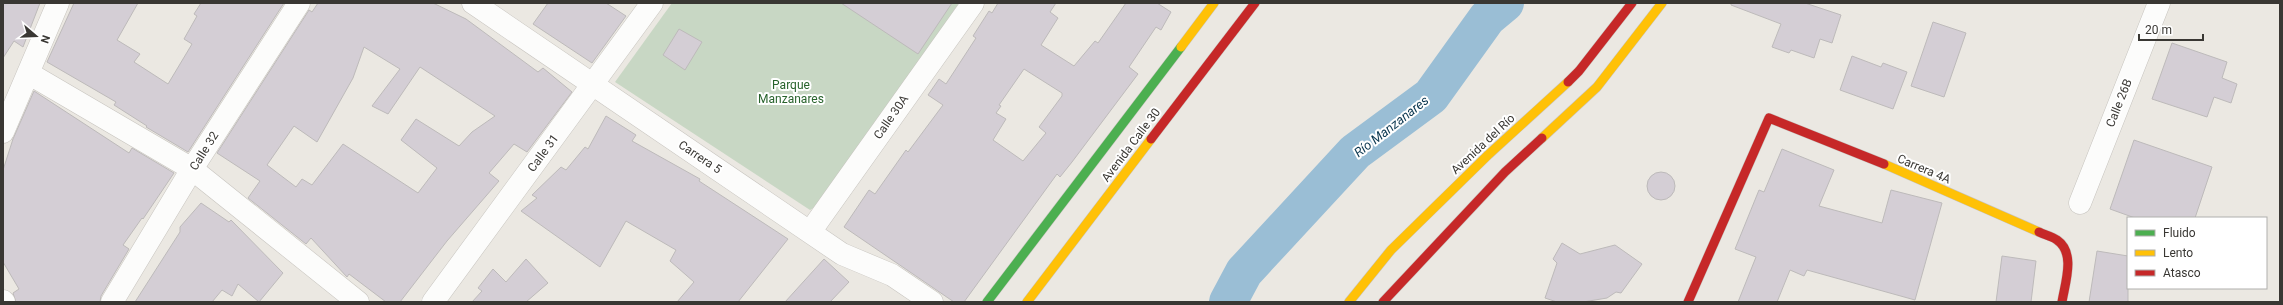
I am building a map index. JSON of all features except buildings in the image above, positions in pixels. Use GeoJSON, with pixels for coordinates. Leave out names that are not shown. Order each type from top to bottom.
{"type":"FeatureCollection","features":[{"type":"Feature","properties":{"kind":"main road","name":"Avenida Calle 30"},"geometry":{"type":"LineString","coordinates":[[987,302],[1214,3]]}},
{"type":"Feature","properties":{"kind":"main road","name":"Avenida Calle 30"},"geometry":{"type":"LineString","coordinates":[[1027,302],[1255,3]]}},
{"type":"Feature","properties":{"kind":"main road","name":"Avenida del Río"},"geometry":{"type":"LineString","coordinates":[[1349,302],[1391,250],[1488,155],[1579,71],[1632,3]]}},
{"type":"Feature","properties":{"kind":"main road"},"geometry":{"type":"LineString","coordinates":[[1383,302],[1505,172],[1597,88],[1662,3]]}},
{"type":"Feature","properties":{"kind":"main road","name":"Carrera 4A"},"geometry":{"type":"LineString","coordinates":[[1688,302],[1768,118],[1896,169],[2057,240],[2065,249],[2068,260],[2062,302]]}},
{"type":"Feature","properties":{"kind":"street"},"geometry":{"type":"LineString","coordinates":[[3,132],[58,3]]}},
{"type":"Feature","properties":{"kind":"street","name":"Calle 32"},"geometry":{"type":"LineString","coordinates":[[112,302],[192,169],[299,3]]}},
{"type":"Feature","properties":{"kind":"street","name":"Carrera 5"},"geometry":{"type":"LineString","coordinates":[[473,3],[842,254],[892,275],[932,302]]}},
{"type":"Feature","properties":{"kind":"street","name":"Calle 31"},"geometry":{"type":"LineString","coordinates":[[433,302],[652,3]]}},
{"type":"Feature","properties":{"kind":"street","name":"Calle 30A"},"geometry":{"type":"LineString","coordinates":[[810,232],[972,3]]}},
{"type":"Feature","properties":{"kind":"street","name":"Calle 26B"},"geometry":{"type":"LineString","coordinates":[[2080,203],[2159,3]]}},
{"type":"Feature","properties":{"kind":"street"},"geometry":{"type":"LineString","coordinates":[[28,73],[192,169],[358,302]]}},
{"type":"Feature","properties":{"kind":"green space","name":"Parque Manzanares"},"geometry":{"type":"Polygon","coordinates":[[[672,3],[959,3],[825,201],[810,210],[615,82],[672,3]]]}},
{"type":"Feature","properties":{"kind":"waterway","name":"Río Manzanares"},"geometry":{"type":"LineString","coordinates":[[1228,302],[1244,272],[1355,152],[1431,96],[1487,18],[1505,3]]}},
{"type":"Feature","properties":{"kind":"traffic: fast"},"geometry":{"type":"LineString","coordinates":[[987,302],[1181,47]]}},
{"type":"Feature","properties":{"kind":"traffic: slow"},"geometry":{"type":"LineString","coordinates":[[1181,47],[1214,3]]}},
{"type":"Feature","properties":{"kind":"traffic: slow"},"geometry":{"type":"LineString","coordinates":[[1542,138],[1597,87],[1662,3]]}},
{"type":"Feature","properties":{"kind":"traffic: slow"},"geometry":{"type":"LineString","coordinates":[[1349,302],[1391,250],[1488,155],[1568,82]]}},
{"type":"Feature","properties":{"kind":"traffic: slow"},"geometry":{"type":"LineString","coordinates":[[1027,302],[1151,139]]}},
{"type":"Feature","properties":{"kind":"traffic: slow"},"geometry":{"type":"LineString","coordinates":[[1884,164],[2039,232]]}},
{"type":"Feature","properties":{"kind":"traffic: jam"},"geometry":{"type":"LineString","coordinates":[[1151,139],[1255,3]]}},
{"type":"Feature","properties":{"kind":"traffic: jam"},"geometry":{"type":"LineString","coordinates":[[1568,82],[1579,71],[1632,3]]}},
{"type":"Feature","properties":{"kind":"traffic: jam"},"geometry":{"type":"LineString","coordinates":[[1688,302],[1769,118],[1884,164]]}},
{"type":"Feature","properties":{"kind":"traffic: jam"},"geometry":{"type":"LineString","coordinates":[[1383,302],[1505,172],[1542,138]]}},
{"type":"Feature","properties":{"kind":"traffic: jam"},"geometry":{"type":"LineString","coordinates":[[2039,232],[2053,237],[2063,246],[2066,252],[2068,269],[2062,302]]}}]}
